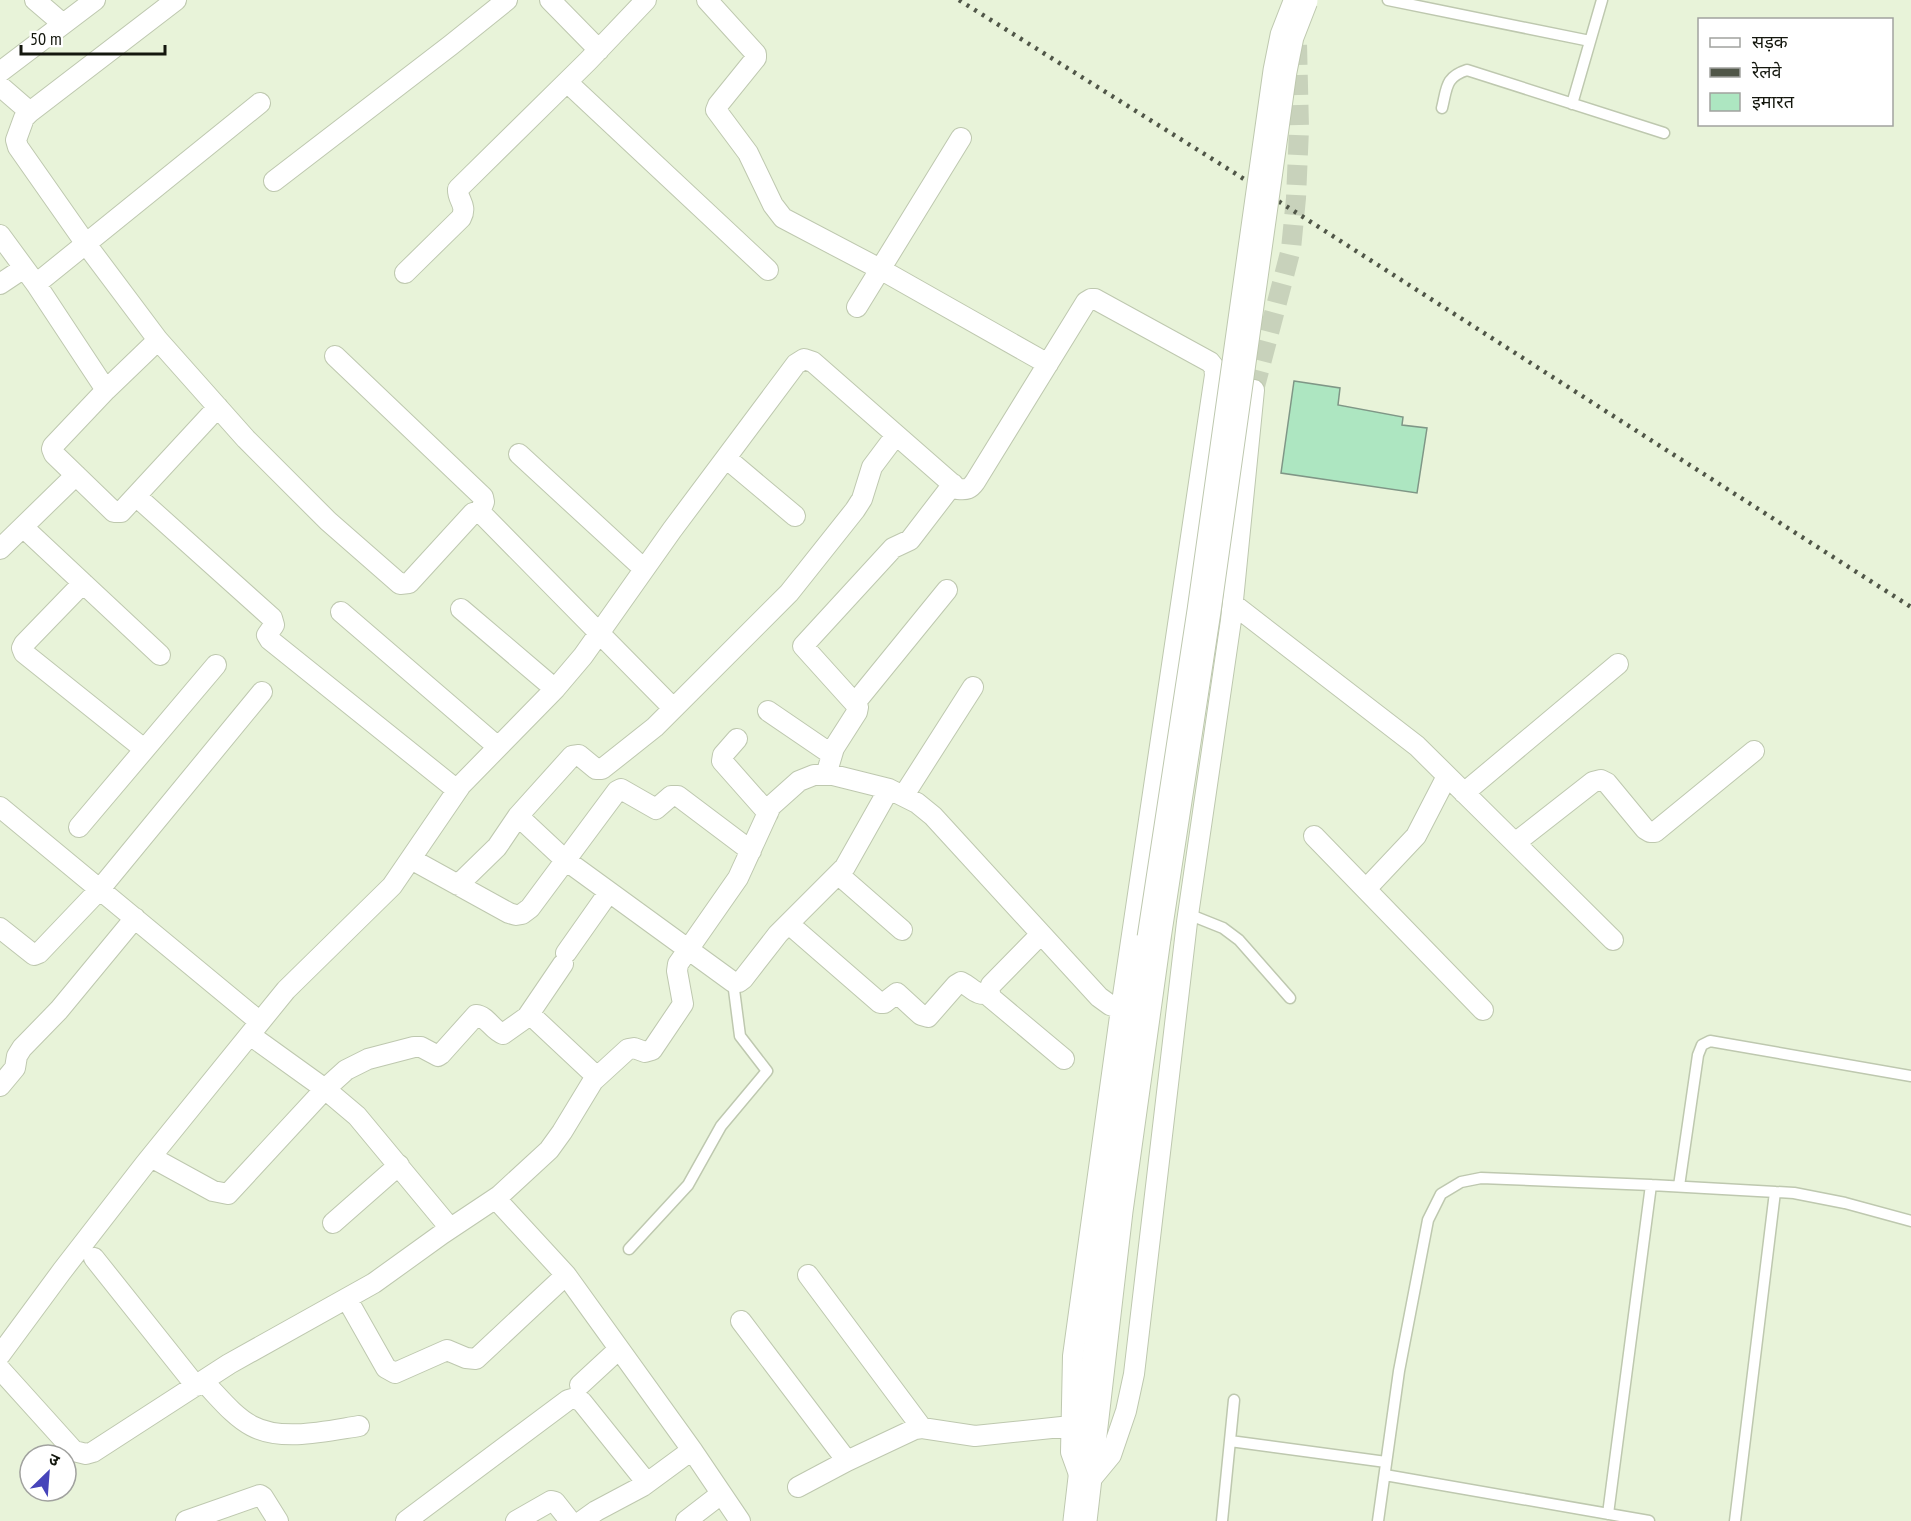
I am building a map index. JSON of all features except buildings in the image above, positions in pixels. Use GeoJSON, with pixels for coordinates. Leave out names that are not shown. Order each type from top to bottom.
{"type":"FeatureCollection","features":[{"type":"Feature","properties":{"kind":"highway"},"geometry":{"type":"LineString","coordinates":[[1080,1521],[1116,1211],[1154,938],[1204,611],[1280,71],[1287,36],[1300,0]]}},
{"type":"Feature","properties":{"kind":"street"},"geometry":{"type":"LineString","coordinates":[[35,0],[63,24]]}},
{"type":"Feature","properties":{"kind":"street"},"geometry":{"type":"LineString","coordinates":[[0,72],[95,0]]}},
{"type":"Feature","properties":{"kind":"street"},"geometry":{"type":"LineString","coordinates":[[176,0],[30,112],[8,146],[23,154],[86,244],[158,340],[246,439],[328,521],[400,584],[409,583],[473,513],[480,512]]}},
{"type":"Feature","properties":{"kind":"street"},"geometry":{"type":"LineString","coordinates":[[274,181],[507,0]]}},
{"type":"Feature","properties":{"kind":"street"},"geometry":{"type":"LineString","coordinates":[[550,0],[599,50]]}},
{"type":"Feature","properties":{"kind":"street"},"geometry":{"type":"LineString","coordinates":[[405,273],[461,218],[464,207],[457,194],[458,189],[599,50],[646,0]]}},
{"type":"Feature","properties":{"kind":"street"},"geometry":{"type":"LineString","coordinates":[[707,0],[756,54],[756,58],[716,110],[748,153],[778,213],[1048,364]]}},
{"type":"Feature","properties":{"kind":"street"},"geometry":{"type":"LineString","coordinates":[[1297,37],[1300,0]]}},
{"type":"Feature","properties":{"kind":"street"},"geometry":{"type":"LineString","coordinates":[[567,82],[768,270]]}},
{"type":"Feature","properties":{"kind":"street"},"geometry":{"type":"LineString","coordinates":[[0,86],[30,112]]}},
{"type":"Feature","properties":{"kind":"street"},"geometry":{"type":"LineString","coordinates":[[0,284],[30,276],[86,244],[260,103]]}},
{"type":"Feature","properties":{"kind":"street"},"geometry":{"type":"LineString","coordinates":[[857,307],[961,138]]}},
{"type":"Feature","properties":{"kind":"street"},"geometry":{"type":"LineString","coordinates":[[0,235],[106,390]]}},
{"type":"Feature","properties":{"kind":"street"},"geometry":{"type":"LineString","coordinates":[[0,1355],[74,1255],[255,1028],[311,963],[381,897],[411,859],[457,790],[555,689],[583,656],[644,569],[796,364],[804,359],[813,362],[958,489],[970,488],[1086,302],[1095,299],[1210,362],[1214,367],[1215,375],[1121,1009],[1073,1356],[1071,1452],[1084,1488]]}},
{"type":"Feature","properties":{"kind":"street"},"geometry":{"type":"LineString","coordinates":[[158,340],[53,446],[54,454],[117,513],[121,512],[218,407]]}},
{"type":"Feature","properties":{"kind":"street"},"geometry":{"type":"LineString","coordinates":[[335,356],[483,497],[484,502],[480,512]]}},
{"type":"Feature","properties":{"kind":"street"},"geometry":{"type":"LineString","coordinates":[[1084,1488],[1111,1455],[1126,1410],[1134,1374],[1188,914],[1233,604],[1254,390]]}},
{"type":"Feature","properties":{"kind":"street"},"geometry":{"type":"LineString","coordinates":[[458,885],[497,847],[518,816],[572,756],[579,754],[596,769],[602,769],[655,727],[789,593],[855,510],[862,499],[872,467],[896,435]]}},
{"type":"Feature","properties":{"kind":"street"},"geometry":{"type":"LineString","coordinates":[[519,454],[644,569]]}},
{"type":"Feature","properties":{"kind":"street"},"geometry":{"type":"LineString","coordinates":[[726,458],[795,516]]}},
{"type":"Feature","properties":{"kind":"street"},"geometry":{"type":"LineString","coordinates":[[0,549],[76,475]]}},
{"type":"Feature","properties":{"kind":"street"},"geometry":{"type":"LineString","coordinates":[[826,775],[831,754],[858,707],[803,646],[893,548],[910,540],[953,484]]}},
{"type":"Feature","properties":{"kind":"street"},"geometry":{"type":"LineString","coordinates":[[136,496],[272,618],[274,625],[267,636],[270,640],[457,790]]}},
{"type":"Feature","properties":{"kind":"street"},"geometry":{"type":"LineString","coordinates":[[480,512],[673,708]]}},
{"type":"Feature","properties":{"kind":"street"},"geometry":{"type":"LineString","coordinates":[[23,527],[160,655]]}},
{"type":"Feature","properties":{"kind":"street"},"geometry":{"type":"LineString","coordinates":[[83,583],[22,648],[24,653],[144,749]]}},
{"type":"Feature","properties":{"kind":"street"},"geometry":{"type":"LineString","coordinates":[[855,703],[946,590]]}},
{"type":"Feature","properties":{"kind":"street"},"geometry":{"type":"LineString","coordinates":[[1233,604],[1400,732],[1613,940]]}},
{"type":"Feature","properties":{"kind":"street"},"geometry":{"type":"LineString","coordinates":[[461,609],[555,689]]}},
{"type":"Feature","properties":{"kind":"street"},"geometry":{"type":"LineString","coordinates":[[341,612],[498,747]]}},
{"type":"Feature","properties":{"kind":"street"},"geometry":{"type":"LineString","coordinates":[[1464,793],[1618,664]]}},
{"type":"Feature","properties":{"kind":"street"},"geometry":{"type":"LineString","coordinates":[[79,827],[216,665]]}},
{"type":"Feature","properties":{"kind":"street"},"geometry":{"type":"LineString","coordinates":[[518,816],[564,859],[733,982],[739,982],[789,924],[839,875],[973,687]]}},
{"type":"Feature","properties":{"kind":"street"},"geometry":{"type":"LineString","coordinates":[[0,928],[34,955],[39,954],[100,890],[262,692]]}},
{"type":"Feature","properties":{"kind":"street"},"geometry":{"type":"LineString","coordinates":[[768,711],[831,754]]}},
{"type":"Feature","properties":{"kind":"street"},"geometry":{"type":"LineString","coordinates":[[737,739],[723,754],[722,761],[768,813]]}},
{"type":"Feature","properties":{"kind":"street"},"geometry":{"type":"LineString","coordinates":[[1515,843],[1593,782],[1601,780],[1607,783],[1645,829],[1655,832],[1754,751]]}},
{"type":"Feature","properties":{"kind":"street"},"geometry":{"type":"LineString","coordinates":[[0,1370],[74,1451],[86,1454],[93,1452],[256,1348],[374,1283],[496,1198],[549,1150],[597,1077],[628,1049],[634,1048],[645,1052],[652,1050],[683,1004],[677,971],[689,948],[738,878],[771,806],[799,781],[814,775],[826,775],[896,792],[933,816],[1099,997],[1121,1009]]}},
{"type":"Feature","properties":{"kind":"street"},"geometry":{"type":"LineString","coordinates":[[1366,890],[1416,836],[1447,776]]}},
{"type":"Feature","properties":{"kind":"street"},"geometry":{"type":"LineString","coordinates":[[411,859],[509,913],[522,914],[530,908],[564,859],[617,790],[621,789],[656,809],[671,796],[678,796],[751,851]]}},
{"type":"Feature","properties":{"kind":"street"},"geometry":{"type":"LineString","coordinates":[[0,807],[135,918],[255,1028],[357,1116],[450,1228]]}},
{"type":"Feature","properties":{"kind":"street"},"geometry":{"type":"LineString","coordinates":[[1314,836],[1483,1010]]}},
{"type":"Feature","properties":{"kind":"street"},"geometry":{"type":"LineString","coordinates":[[839,875],[902,930]]}},
{"type":"Feature","properties":{"kind":"street"},"geometry":{"type":"LineString","coordinates":[[151,1157],[213,1191],[228,1194],[325,1089],[346,1070],[368,1059],[414,1047],[421,1047],[438,1056],[476,1014],[480,1015],[496,1031],[504,1034],[527,1017],[609,892]]}},
{"type":"Feature","properties":{"kind":"street"},"geometry":{"type":"LineString","coordinates":[[0,1086],[15,1068],[17,1056],[22,1048],[59,1010],[135,918]]}},
{"type":"Feature","properties":{"kind":"street"},"geometry":{"type":"LineString","coordinates":[[789,924],[880,1003],[884,1003],[897,993],[921,1015],[928,1017],[961,982],[978,994],[990,993]]}},
{"type":"Feature","properties":{"kind":"street"},"geometry":{"type":"LineString","coordinates":[[1041,934],[991,986],[990,997],[1064,1059]]}},
{"type":"Feature","properties":{"kind":"street"},"geometry":{"type":"LineString","coordinates":[[527,1017],[534,1018],[597,1077]]}},
{"type":"Feature","properties":{"kind":"street"},"geometry":{"type":"LineString","coordinates":[[333,1223],[399,1165]]}},
{"type":"Feature","properties":{"kind":"street"},"geometry":{"type":"LineString","coordinates":[[496,1198],[566,1275],[692,1450],[740,1521]]}},
{"type":"Feature","properties":{"kind":"street"},"geometry":{"type":"LineString","coordinates":[[94,1258],[199,1384],[252,1426],[296,1434],[359,1426]]}},
{"type":"Feature","properties":{"kind":"street"},"geometry":{"type":"LineString","coordinates":[[347,1299],[386,1368],[395,1373],[447,1350],[466,1358],[476,1359],[566,1275]]}},
{"type":"Feature","properties":{"kind":"street"},"geometry":{"type":"LineString","coordinates":[[808,1275],[922,1428]]}},
{"type":"Feature","properties":{"kind":"street"},"geometry":{"type":"LineString","coordinates":[[741,1321],[847,1461]]}},
{"type":"Feature","properties":{"kind":"street"},"geometry":{"type":"LineString","coordinates":[[580,1385],[619,1349]]}},
{"type":"Feature","properties":{"kind":"street"},"geometry":{"type":"LineString","coordinates":[[406,1521],[568,1400],[575,1398],[582,1402],[647,1483]]}},
{"type":"Feature","properties":{"kind":"street"},"geometry":{"type":"LineString","coordinates":[[798,1487],[915,1429],[922,1428],[975,1436],[1071,1426]]}},
{"type":"Feature","properties":{"kind":"street"},"geometry":{"type":"LineString","coordinates":[[582,1521],[647,1483],[692,1450]]}},
{"type":"Feature","properties":{"kind":"street"},"geometry":{"type":"LineString","coordinates":[[686,1521],[722,1494]]}},
{"type":"Feature","properties":{"kind":"street"},"geometry":{"type":"LineString","coordinates":[[186,1521],[260,1495],[278,1521]]}},
{"type":"Feature","properties":{"kind":"street"},"geometry":{"type":"LineString","coordinates":[[516,1521],[551,1501],[555,1502],[570,1521]]}},
{"type":"Feature","properties":{"kind":"lane"},"geometry":{"type":"LineString","coordinates":[[1388,0],[1590,41]]}},
{"type":"Feature","properties":{"kind":"lane"},"geometry":{"type":"LineString","coordinates":[[1572,104],[1602,0]]}},
{"type":"Feature","properties":{"kind":"lane"},"geometry":{"type":"LineString","coordinates":[[1442,108],[1448,81],[1455,74],[1467,70],[1664,133]]}},
{"type":"Feature","properties":{"kind":"lane"},"geometry":{"type":"LineString","coordinates":[[1188,914],[1223,928],[1239,940],[1290,998]]}},
{"type":"Feature","properties":{"kind":"lane"},"geometry":{"type":"LineString","coordinates":[[629,1250],[688,1185],[721,1126],[767,1071],[740,1036],[733,982]]}},
{"type":"Feature","properties":{"kind":"lane"},"geometry":{"type":"LineString","coordinates":[[1679,1186],[1701,1045],[1710,1041],[1911,1076]]}},
{"type":"Feature","properties":{"kind":"lane"},"geometry":{"type":"LineString","coordinates":[[1378,1521],[1399,1371],[1428,1220],[1441,1194],[1461,1182],[1481,1178],[1775,1192],[1818,1197],[1911,1221]]}},
{"type":"Feature","properties":{"kind":"lane"},"geometry":{"type":"LineString","coordinates":[[1608,1514],[1651,1185]]}},
{"type":"Feature","properties":{"kind":"lane"},"geometry":{"type":"LineString","coordinates":[[1735,1521],[1775,1192]]}},
{"type":"Feature","properties":{"kind":"lane"},"geometry":{"type":"LineString","coordinates":[[1222,1521],[1234,1400]]}},
{"type":"Feature","properties":{"kind":"lane"},"geometry":{"type":"LineString","coordinates":[[1230,1442],[1386,1462]]}},
{"type":"Feature","properties":{"kind":"lane"},"geometry":{"type":"LineString","coordinates":[[1385,1475],[1649,1521]]}},
{"type":"Feature","properties":{"kind":"tunnel"},"geometry":{"type":"LineString","coordinates":[[1254,390],[1291,249],[1299,129],[1297,43]]}},
{"type":"Feature","properties":{"kind":"railway"},"geometry":{"type":"LineString","coordinates":[[959,0],[1233,172],[1911,607]]}}]}
